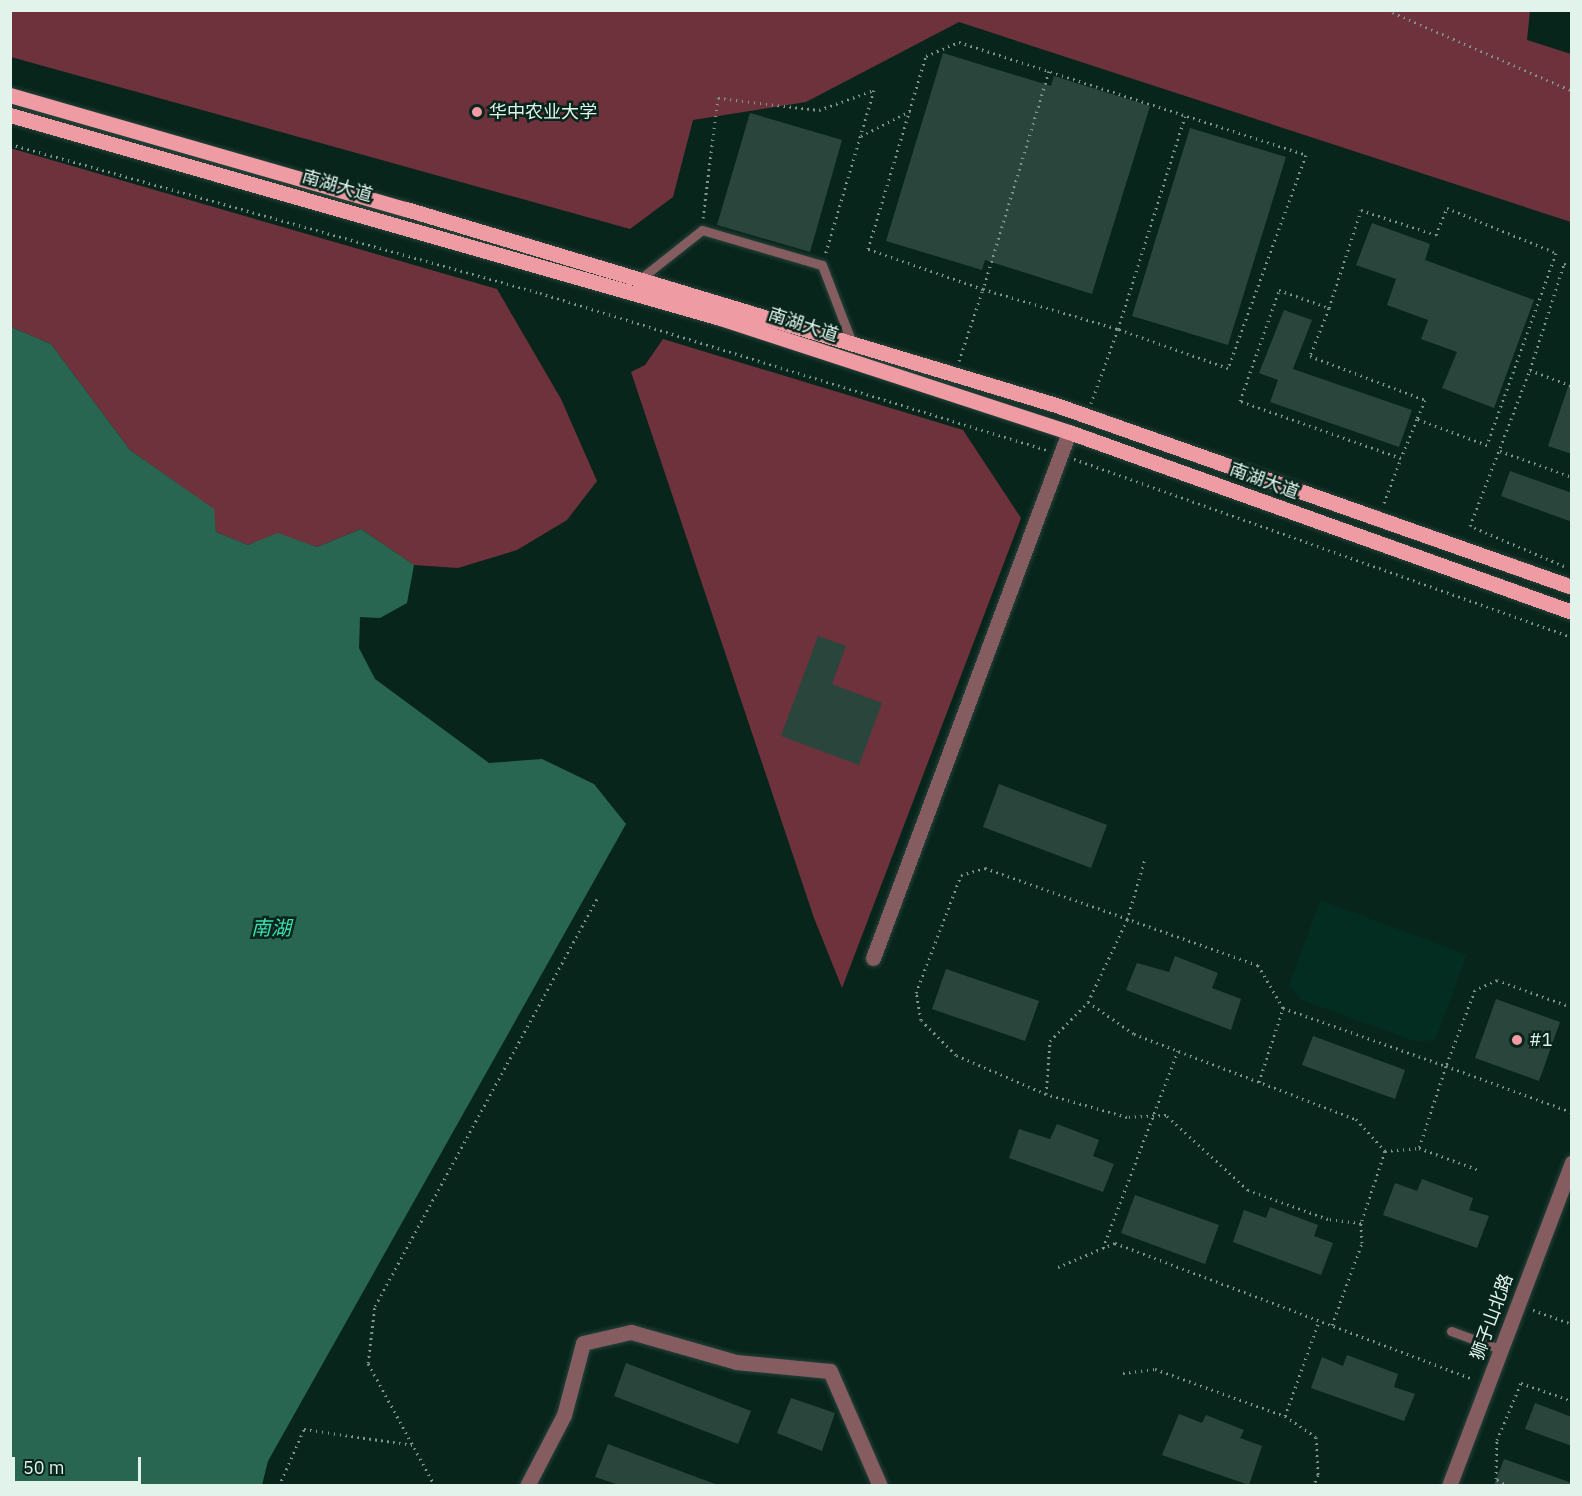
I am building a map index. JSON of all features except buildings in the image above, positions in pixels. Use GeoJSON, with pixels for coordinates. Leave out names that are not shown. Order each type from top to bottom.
{"type":"FeatureCollection","features":[{"type":"Feature","properties":{"kind":"main road","name":"南湖大道"},"geometry":{"type":"LineString","coordinates":[[10,95],[640,279],[955,374],[1086,416],[1572,587]]}},
{"type":"Feature","properties":{"kind":"main road","name":"南湖大道"},"geometry":{"type":"LineString","coordinates":[[10,115],[720,318],[1069,432],[1572,612]]}},
{"type":"Feature","properties":{"kind":"street"},"geometry":{"type":"LineString","coordinates":[[873,958],[1069,432]]}},
{"type":"Feature","properties":{"kind":"street","name":"狮子山北路"},"geometry":{"type":"LineString","coordinates":[[1449,1485],[1572,1163]]}},
{"type":"Feature","properties":{"kind":"street"},"geometry":{"type":"LineString","coordinates":[[527,1485],[564,1415],[583,1343],[631,1332],[736,1362],[830,1371],[880,1485]]}},
{"type":"Feature","properties":{"kind":"lane"},"geometry":{"type":"LineString","coordinates":[[640,279],[702,230],[822,265],[852,344]]}},
{"type":"Feature","properties":{"kind":"lane"},"geometry":{"type":"LineString","coordinates":[[1451,1331],[1500,1349]]}},
{"type":"Feature","properties":{"kind":"path"},"geometry":{"type":"LineString","coordinates":[[1387,10],[1572,90]]}},
{"type":"Feature","properties":{"kind":"path"},"geometry":{"type":"LineString","coordinates":[[959,42],[1048,71],[1306,154],[1228,368],[1118,329],[983,289],[868,249],[926,56],[959,42]]}},
{"type":"Feature","properties":{"kind":"path"},"geometry":{"type":"LineString","coordinates":[[955,374],[983,289],[1048,71]]}},
{"type":"Feature","properties":{"kind":"path"},"geometry":{"type":"LineString","coordinates":[[702,230],[718,98],[819,110],[874,90],[822,265]]}},
{"type":"Feature","properties":{"kind":"path"},"geometry":{"type":"LineString","coordinates":[[860,137],[910,111]]}},
{"type":"Feature","properties":{"kind":"path"},"geometry":{"type":"LineString","coordinates":[[1086,416],[1118,329],[1185,116]]}},
{"type":"Feature","properties":{"kind":"path"},"geometry":{"type":"LineString","coordinates":[[10,144],[540,292],[1061,454],[1572,637]]}},
{"type":"Feature","properties":{"kind":"path"},"geometry":{"type":"LineString","coordinates":[[1380,513],[1401,458],[1417,419],[1425,400],[1310,356],[1329,308],[1361,210],[1436,235],[1447,208],[1556,253],[1488,445],[1417,419]]}},
{"type":"Feature","properties":{"kind":"path"},"geometry":{"type":"LineString","coordinates":[[1572,265],[1564,264],[1530,370],[1470,526],[1572,569]]}},
{"type":"Feature","properties":{"kind":"path"},"geometry":{"type":"LineString","coordinates":[[1329,308],[1279,290],[1240,401],[1401,458]]}},
{"type":"Feature","properties":{"kind":"path"},"geometry":{"type":"LineString","coordinates":[[1530,370],[1572,386]]}},
{"type":"Feature","properties":{"kind":"path"},"geometry":{"type":"LineString","coordinates":[[1500,451],[1572,477]]}},
{"type":"Feature","properties":{"kind":"path"},"geometry":{"type":"LineString","coordinates":[[1046,1094],[1050,1041],[1088,1002],[1127,920],[1145,859]]}},
{"type":"Feature","properties":{"kind":"path"},"geometry":{"type":"LineString","coordinates":[[1360,1223],[1328,1219],[1248,1190],[1166,1116],[1127,1118],[1046,1094],[956,1055],[921,1020],[916,993],[961,875],[985,868],[1258,965],[1283,1008],[1572,1112]]}},
{"type":"Feature","properties":{"kind":"path"},"geometry":{"type":"LineString","coordinates":[[435,1485],[368,1363],[375,1306],[597,899]]}},
{"type":"Feature","properties":{"kind":"path"},"geometry":{"type":"LineString","coordinates":[[1419,1148],[1446,1066],[1475,990],[1497,980],[1566,1005]]}},
{"type":"Feature","properties":{"kind":"path"},"geometry":{"type":"LineString","coordinates":[[1088,1002],[1134,1034],[1356,1119],[1385,1151]]}},
{"type":"Feature","properties":{"kind":"path"},"geometry":{"type":"LineString","coordinates":[[1259,1082],[1283,1008]]}},
{"type":"Feature","properties":{"kind":"path"},"geometry":{"type":"LineString","coordinates":[[1103,1248],[1179,1051]]}},
{"type":"Feature","properties":{"kind":"path"},"geometry":{"type":"LineString","coordinates":[[1385,1151],[1419,1148],[1479,1170]]}},
{"type":"Feature","properties":{"kind":"path"},"geometry":{"type":"LineString","coordinates":[[1332,1325],[1362,1243],[1360,1223],[1385,1151]]}},
{"type":"Feature","properties":{"kind":"path"},"geometry":{"type":"LineString","coordinates":[[1058,1267],[1115,1243],[1488,1385]]}},
{"type":"Feature","properties":{"kind":"path"},"geometry":{"type":"LineString","coordinates":[[1517,1305],[1572,1324]]}},
{"type":"Feature","properties":{"kind":"path"},"geometry":{"type":"LineString","coordinates":[[1285,1416],[1319,1321]]}},
{"type":"Feature","properties":{"kind":"path"},"geometry":{"type":"LineString","coordinates":[[1123,1373],[1155,1369],[1285,1416],[1316,1437],[1318,1475],[1313,1485]]}},
{"type":"Feature","properties":{"kind":"path"},"geometry":{"type":"LineString","coordinates":[[1509,1485],[1496,1479],[1497,1440],[1521,1383],[1572,1401]]}},
{"type":"Feature","properties":{"kind":"path"},"geometry":{"type":"LineString","coordinates":[[279,1485],[304,1428],[413,1445]]}},
{"type":"Feature","properties":{"kind":"shaded area","name":"华中农业大学"},"geometry":{"type":"Polygon","coordinates":[[[10,11],[1530,11],[1527,40],[1571,54],[1571,222],[959,22],[806,102],[693,120],[673,197],[630,229],[11,57],[10,11]]]}},
{"type":"Feature","properties":{"kind":"shaded area"},"geometry":{"type":"Polygon","coordinates":[[[10,148],[497,289],[561,399],[597,481],[567,520],[517,550],[458,568],[414,565],[361,529],[317,547],[278,534],[248,545],[216,532],[213,509],[130,450],[51,344],[11,327],[10,148]]]}},
{"type":"Feature","properties":{"kind":"shaded area"},"geometry":{"type":"Polygon","coordinates":[[[663,339],[963,430],[1021,518],[842,988],[814,918],[631,372],[645,365],[663,339]]]}},
{"type":"Feature","properties":{"kind":"shaded area"},"geometry":{"type":"Polygon","coordinates":[[[1320,900],[1467,955],[1435,1040],[1417,1042],[1302,1000],[1289,986],[1320,900]]]}},
{"type":"Feature","properties":{"kind":"water","name":"南湖"},"geometry":{"type":"Polygon","coordinates":[[[11,327],[51,344],[130,450],[214,509],[216,532],[248,545],[278,533],[317,547],[361,529],[414,565],[407,603],[380,618],[360,617],[359,648],[375,679],[489,763],[542,759],[594,784],[626,824],[268,1461],[262,1485],[11,1485],[11,327]]]}},
{"type":"Feature","properties":{"kind":"place","name":"华中农业大学"},"geometry":{"type":"Point","coordinates":[477,112]}},
{"type":"Feature","properties":{"kind":"place","name":"#1"},"geometry":{"type":"Point","coordinates":[1517,1040]}}]}
